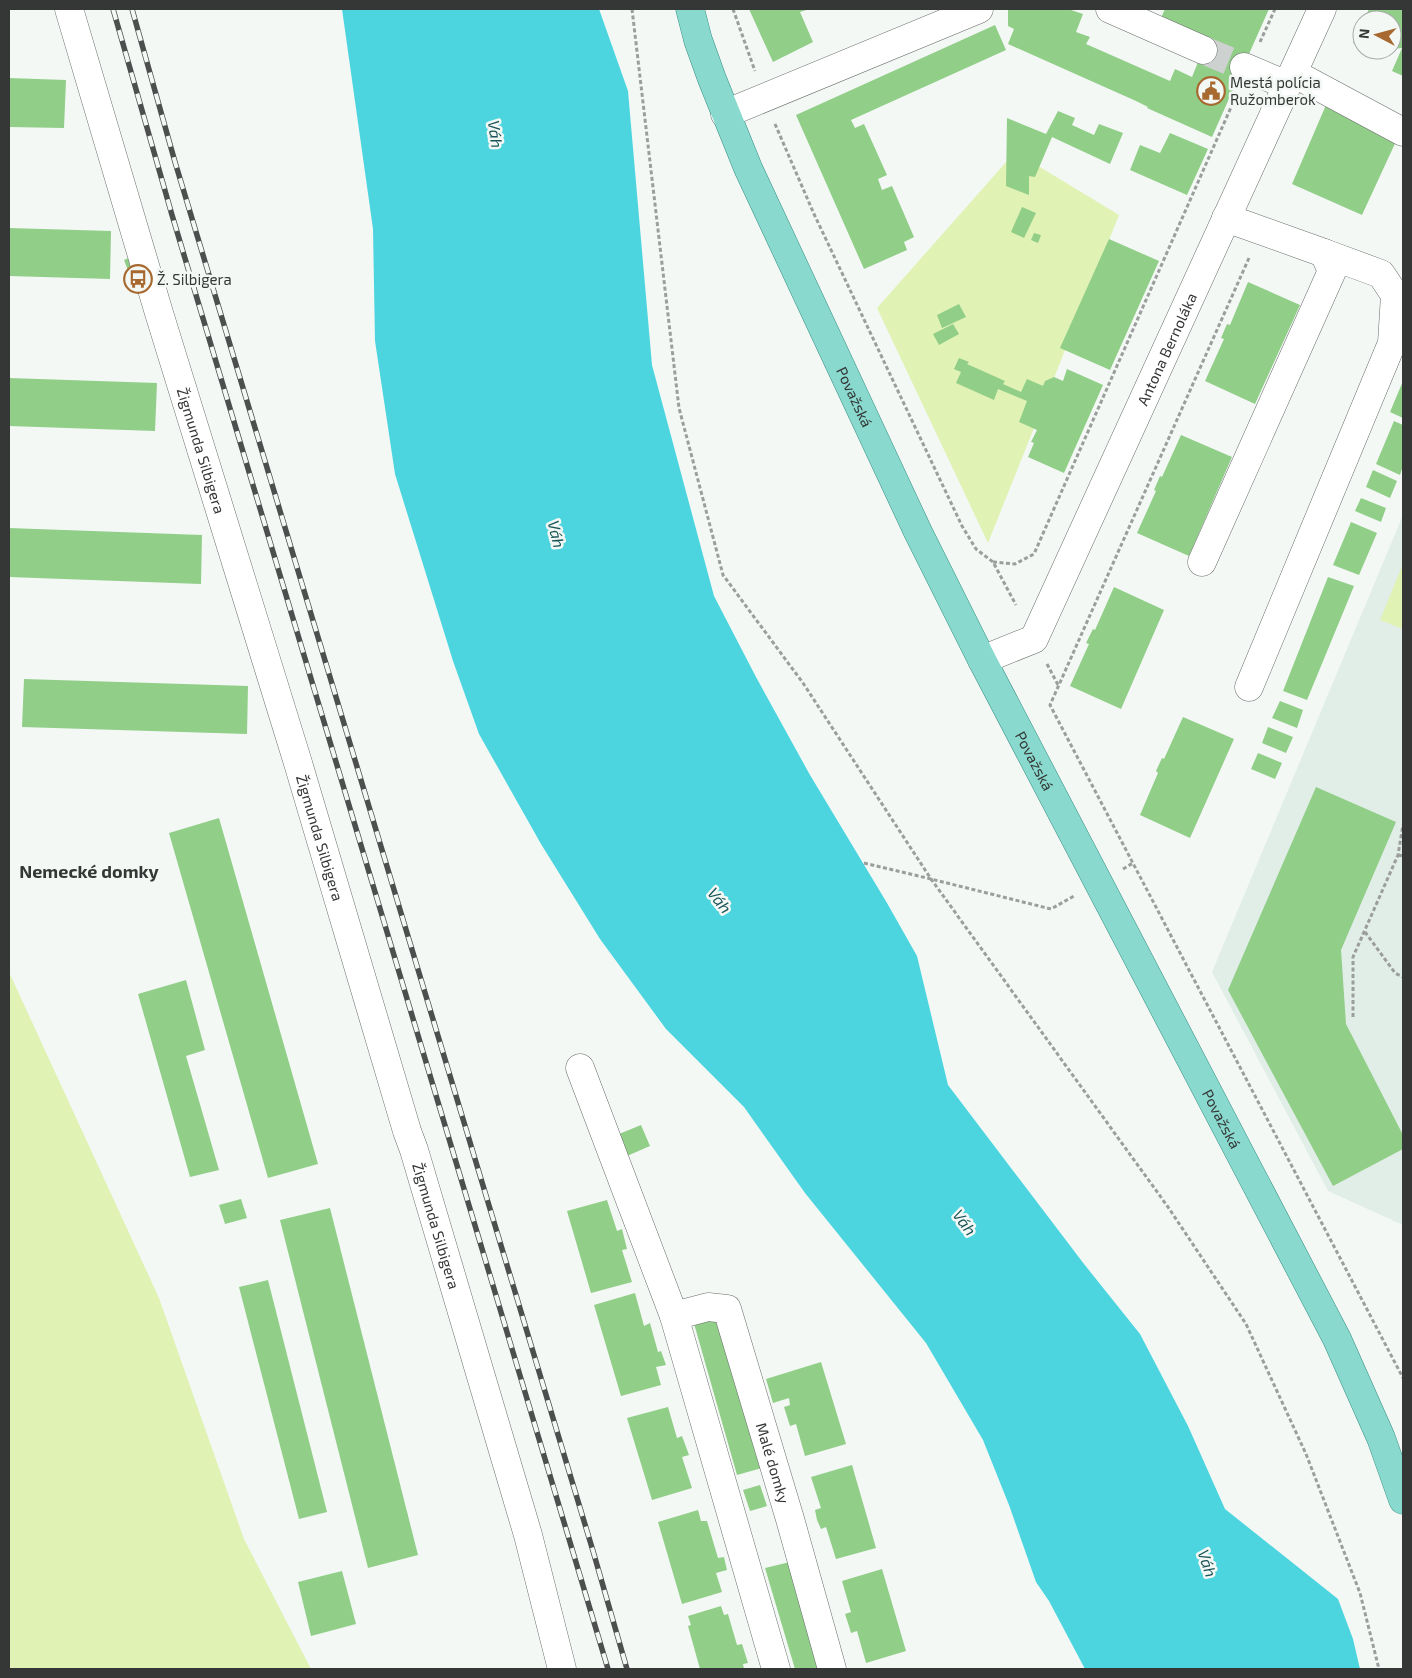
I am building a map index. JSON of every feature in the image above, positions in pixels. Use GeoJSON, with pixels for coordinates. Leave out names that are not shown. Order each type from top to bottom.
{"type":"FeatureCollection","features":[{"type":"Feature","properties":{"kind":"main road","name":"Považská"},"geometry":{"type":"LineString","coordinates":[[690,9],[698,40],[725,114],[748,168],[918,532],[982,660],[1337,1339],[1382,1438],[1403,1500]]}},
{"type":"Feature","properties":{"kind":"street","name":"Žigmunda Silbigera"},"geometry":{"type":"LineString","coordinates":[[69,9],[159,313],[207,464],[414,1150],[528,1535],[562,1669]]}},
{"type":"Feature","properties":{"kind":"street"},"geometry":{"type":"LineString","coordinates":[[725,114],[979,9]]}},
{"type":"Feature","properties":{"kind":"street"},"geometry":{"type":"LineString","coordinates":[[1110,9],[1203,50]]}},
{"type":"Feature","properties":{"kind":"street","name":"Antona Bernoláka"},"geometry":{"type":"LineString","coordinates":[[1034,639],[1322,9]]}},
{"type":"Feature","properties":{"kind":"street"},"geometry":{"type":"LineString","coordinates":[[1246,68],[1290,79],[1403,132]]}},
{"type":"Feature","properties":{"kind":"street"},"geometry":{"type":"LineString","coordinates":[[1226,218],[1381,274],[1395,295],[1392,343],[1249,687]]}},
{"type":"Feature","properties":{"kind":"street"},"geometry":{"type":"LineString","coordinates":[[1202,562],[1332,271],[1324,253]]}},
{"type":"Feature","properties":{"kind":"street"},"geometry":{"type":"LineString","coordinates":[[982,660],[1034,639]]}},
{"type":"Feature","properties":{"kind":"street"},"geometry":{"type":"LineString","coordinates":[[580,1068],[674,1316],[776,1669]]}},
{"type":"Feature","properties":{"kind":"street","name":"Malé domky"},"geometry":{"type":"LineString","coordinates":[[674,1316],[708,1307],[727,1309],[790,1519],[832,1669]]}},
{"type":"Feature","properties":{"kind":"path"},"geometry":{"type":"LineString","coordinates":[[632,9],[679,408],[723,575],[803,683],[931,879],[1168,1207],[1246,1324],[1306,1454],[1360,1593],[1380,1669]]}},
{"type":"Feature","properties":{"kind":"path"},"geometry":{"type":"LineString","coordinates":[[733,9],[765,98],[818,223],[962,526],[976,549],[993,562],[1059,685]]}},
{"type":"Feature","properties":{"kind":"path"},"geometry":{"type":"LineString","coordinates":[[993,562],[1015,564],[1034,554],[1246,68],[1275,9]]}},
{"type":"Feature","properties":{"kind":"path"},"geometry":{"type":"LineString","coordinates":[[1261,230],[1050,704],[1403,1378]]}},
{"type":"Feature","properties":{"kind":"path"},"geometry":{"type":"LineString","coordinates":[[1352,1017],[1353,957],[1398,855],[1403,825]]}},
{"type":"Feature","properties":{"kind":"path"},"geometry":{"type":"LineString","coordinates":[[1398,855],[1403,856]]}},
{"type":"Feature","properties":{"kind":"path"},"geometry":{"type":"LineString","coordinates":[[864,864],[1051,909],[1134,863]]}},
{"type":"Feature","properties":{"kind":"path"},"geometry":{"type":"LineString","coordinates":[[1365,932],[1395,974],[1403,976]]}},
{"type":"Feature","properties":{"kind":"shaded area"},"geometry":{"type":"Polygon","coordinates":[[[1403,515],[1403,1225],[1328,1191],[1212,972],[1403,515]]]}},
{"type":"Feature","properties":{"kind":"green space"},"geometry":{"type":"Polygon","coordinates":[[[1015,152],[1119,215],[988,543],[877,308],[1015,152]]]}},
{"type":"Feature","properties":{"kind":"green space"},"geometry":{"type":"Polygon","coordinates":[[[1403,564],[1403,629],[1380,620],[1403,564]]]}},
{"type":"Feature","properties":{"kind":"green space"},"geometry":{"type":"Polygon","coordinates":[[[9,972],[159,1298],[244,1539],[311,1669],[9,1669],[9,972]]]}},
{"type":"Feature","properties":{"kind":"water","name":"Váh"},"geometry":{"type":"Polygon","coordinates":[[[342,9],[599,9],[628,91],[652,365],[714,596],[810,775],[917,956],[948,1085],[1084,1264],[1140,1334],[1188,1426],[1225,1509],[1338,1599],[1353,1639],[1360,1669],[1085,1669],[1049,1601],[1036,1582],[1009,1505],[983,1440],[926,1343],[805,1193],[744,1107],[666,1029],[600,939],[541,844],[479,734],[453,661],[395,474],[375,341],[373,229],[342,9]]]}},
{"type":"Feature","properties":{"kind":"building"},"geometry":{"type":"Polygon","coordinates":[[[749,9],[809,9],[800,12],[813,42],[773,62],[749,9]]]}},
{"type":"Feature","properties":{"kind":"building"},"geometry":{"type":"Polygon","coordinates":[[[1008,9],[1068,9],[1083,14],[1076,32],[1090,37],[1086,44],[1170,81],[1175,69],[1192,77],[1200,57],[1159,22],[1165,9],[1269,9],[1212,137],[1008,44],[1014,29],[1008,26],[1008,9]]]}},
{"type":"Feature","properties":{"kind":"building"},"geometry":{"type":"Polygon","coordinates":[[[1403,9],[1403,76],[1392,71],[1397,60],[1402,60],[1402,10],[1369,10],[1403,9]]]}},
{"type":"Feature","properties":{"kind":"building"},"geometry":{"type":"Polygon","coordinates":[[[995,25],[1006,50],[851,120],[855,128],[864,124],[887,175],[878,179],[882,190],[892,186],[914,237],[904,242],[907,250],[864,269],[796,115],[995,25]]]}},
{"type":"Feature","properties":{"kind":"building"},"geometry":{"type":"Polygon","coordinates":[[[9,78],[66,80],[64,128],[9,127],[9,78]]]}},
{"type":"Feature","properties":{"kind":"building"},"geometry":{"type":"Polygon","coordinates":[[[1326,105],[1398,137],[1362,215],[1292,184],[1326,105]]]}},
{"type":"Feature","properties":{"kind":"building"},"geometry":{"type":"Polygon","coordinates":[[[1058,111],[1075,118],[1072,125],[1094,135],[1099,124],[1123,133],[1110,164],[1052,137],[1035,177],[1029,176],[1029,195],[1006,186],[1007,118],[1046,134],[1058,111]]]}},
{"type":"Feature","properties":{"kind":"building"},"geometry":{"type":"Polygon","coordinates":[[[1170,133],[1208,149],[1187,195],[1130,170],[1140,145],[1160,153],[1170,133]]]}},
{"type":"Feature","properties":{"kind":"building"},"geometry":{"type":"Polygon","coordinates":[[[1022,207],[1036,213],[1024,238],[1011,232],[1022,207]]]}},
{"type":"Feature","properties":{"kind":"building"},"geometry":{"type":"Polygon","coordinates":[[[9,228],[111,231],[110,279],[9,276],[9,228]]]}},
{"type":"Feature","properties":{"kind":"building"},"geometry":{"type":"Polygon","coordinates":[[[1034,233],[1041,235],[1038,243],[1031,240],[1034,233]]]}},
{"type":"Feature","properties":{"kind":"building"},"geometry":{"type":"Polygon","coordinates":[[[1109,239],[1159,261],[1110,370],[1060,348],[1109,239]]]}},
{"type":"Feature","properties":{"kind":"building"},"geometry":{"type":"Polygon","coordinates":[[[131,257],[136,274],[130,276],[124,260],[131,257]]]}},
{"type":"Feature","properties":{"kind":"building"},"geometry":{"type":"Polygon","coordinates":[[[1248,282],[1300,305],[1255,404],[1205,381],[1224,339],[1221,338],[1227,324],[1230,325],[1248,282]]]}},
{"type":"Feature","properties":{"kind":"building"},"geometry":{"type":"Polygon","coordinates":[[[959,304],[966,317],[942,328],[937,315],[959,304]]]}},
{"type":"Feature","properties":{"kind":"building"},"geometry":{"type":"Polygon","coordinates":[[[953,324],[959,334],[939,345],[933,334],[953,324]]]}},
{"type":"Feature","properties":{"kind":"building"},"geometry":{"type":"Polygon","coordinates":[[[959,358],[969,362],[967,364],[1005,381],[1003,384],[1021,392],[1027,379],[1043,386],[1045,381],[1054,377],[1063,381],[1067,369],[1103,385],[1064,473],[1028,457],[1034,443],[1031,442],[1037,430],[1019,422],[1027,401],[998,389],[994,400],[956,383],[961,372],[954,369],[959,358]]]}},
{"type":"Feature","properties":{"kind":"building"},"geometry":{"type":"Polygon","coordinates":[[[9,378],[157,383],[155,431],[9,426],[9,378]]]}},
{"type":"Feature","properties":{"kind":"building"},"geometry":{"type":"Polygon","coordinates":[[[1403,381],[1403,418],[1390,412],[1403,381]]]}},
{"type":"Feature","properties":{"kind":"building"},"geometry":{"type":"Polygon","coordinates":[[[1394,421],[1403,425],[1403,466],[1400,475],[1376,464],[1394,421]]]}},
{"type":"Feature","properties":{"kind":"building"},"geometry":{"type":"Polygon","coordinates":[[[1181,435],[1232,457],[1189,556],[1137,533],[1156,491],[1154,490],[1160,476],[1162,477],[1181,435]]]}},
{"type":"Feature","properties":{"kind":"building"},"geometry":{"type":"Polygon","coordinates":[[[1373,470],[1397,481],[1390,498],[1366,487],[1373,470]]]}},
{"type":"Feature","properties":{"kind":"building"},"geometry":{"type":"Polygon","coordinates":[[[1361,498],[1386,508],[1381,522],[1355,511],[1361,498]]]}},
{"type":"Feature","properties":{"kind":"building"},"geometry":{"type":"Polygon","coordinates":[[[1351,522],[1377,533],[1359,575],[1333,565],[1351,522]]]}},
{"type":"Feature","properties":{"kind":"building"},"geometry":{"type":"Polygon","coordinates":[[[9,528],[202,535],[201,584],[9,577],[9,528]]]}},
{"type":"Feature","properties":{"kind":"building"},"geometry":{"type":"Polygon","coordinates":[[[1328,577],[1354,586],[1307,700],[1283,691],[1328,577]]]}},
{"type":"Feature","properties":{"kind":"building"},"geometry":{"type":"Polygon","coordinates":[[[1114,587],[1164,610],[1121,709],[1070,686],[1089,644],[1086,643],[1093,629],[1095,630],[1114,587]]]}},
{"type":"Feature","properties":{"kind":"building"},"geometry":{"type":"Polygon","coordinates":[[[24,679],[248,686],[247,734],[22,727],[24,679]]]}},
{"type":"Feature","properties":{"kind":"building"},"geometry":{"type":"Polygon","coordinates":[[[1280,701],[1303,710],[1297,728],[1272,718],[1280,701]]]}},
{"type":"Feature","properties":{"kind":"building"},"geometry":{"type":"Polygon","coordinates":[[[1183,717],[1234,739],[1190,838],[1140,815],[1158,773],[1156,771],[1162,758],[1164,759],[1183,717]]]}},
{"type":"Feature","properties":{"kind":"building"},"geometry":{"type":"Polygon","coordinates":[[[1268,727],[1293,737],[1286,753],[1262,743],[1268,727]]]}},
{"type":"Feature","properties":{"kind":"building"},"geometry":{"type":"Polygon","coordinates":[[[1258,753],[1282,763],[1275,779],[1251,769],[1258,753]]]}},
{"type":"Feature","properties":{"kind":"building"},"geometry":{"type":"Polygon","coordinates":[[[1316,787],[1396,822],[1341,950],[1346,1024],[1403,1135],[1403,1149],[1333,1186],[1228,990],[1316,787]]]}},
{"type":"Feature","properties":{"kind":"building"},"geometry":{"type":"Polygon","coordinates":[[[219,818],[318,1164],[268,1178],[169,833],[219,818]]]}},
{"type":"Feature","properties":{"kind":"building"},"geometry":{"type":"Polygon","coordinates":[[[186,980],[205,1050],[186,1056],[219,1170],[190,1177],[138,994],[186,980]]]}},
{"type":"Feature","properties":{"kind":"building"},"geometry":{"type":"Polygon","coordinates":[[[641,1125],[650,1146],[627,1156],[619,1134],[641,1125]]]}},
{"type":"Feature","properties":{"kind":"building"},"geometry":{"type":"Polygon","coordinates":[[[241,1199],[247,1218],[225,1224],[219,1205],[241,1199]]]}},
{"type":"Feature","properties":{"kind":"building"},"geometry":{"type":"Polygon","coordinates":[[[607,1200],[617,1231],[622,1229],[627,1249],[622,1250],[632,1282],[591,1293],[567,1211],[607,1200]]]}},
{"type":"Feature","properties":{"kind":"building"},"geometry":{"type":"Polygon","coordinates":[[[330,1208],[418,1555],[368,1568],[280,1220],[330,1208]]]}},
{"type":"Feature","properties":{"kind":"building"},"geometry":{"type":"Polygon","coordinates":[[[268,1280],[327,1512],[299,1519],[239,1287],[268,1280]]]}},
{"type":"Feature","properties":{"kind":"building"},"geometry":{"type":"Polygon","coordinates":[[[635,1293],[644,1326],[650,1323],[658,1352],[661,1351],[666,1365],[656,1367],[661,1385],[621,1396],[594,1305],[635,1293]]]}},
{"type":"Feature","properties":{"kind":"building"},"geometry":{"type":"Polygon","coordinates":[[[716,1314],[762,1468],[737,1475],[693,1320],[716,1314]]]}},
{"type":"Feature","properties":{"kind":"building"},"geometry":{"type":"Polygon","coordinates":[[[821,1362],[846,1444],[805,1456],[796,1424],[790,1426],[784,1407],[790,1405],[789,1398],[773,1403],[766,1379],[821,1362]]]}},
{"type":"Feature","properties":{"kind":"building"},"geometry":{"type":"Polygon","coordinates":[[[668,1407],[677,1438],[682,1436],[689,1455],[682,1457],[692,1488],[652,1500],[627,1418],[668,1407]]]}},
{"type":"Feature","properties":{"kind":"building"},"geometry":{"type":"Polygon","coordinates":[[[852,1465],[876,1548],[836,1559],[826,1527],[821,1529],[817,1520],[815,1510],[821,1508],[811,1477],[852,1465]]]}},
{"type":"Feature","properties":{"kind":"building"},"geometry":{"type":"Polygon","coordinates":[[[760,1485],[767,1506],[750,1511],[743,1490],[760,1485]]]}},
{"type":"Feature","properties":{"kind":"building"},"geometry":{"type":"Polygon","coordinates":[[[698,1510],[701,1521],[707,1521],[718,1558],[724,1557],[727,1570],[716,1573],[722,1592],[682,1604],[658,1522],[698,1510]]]}},
{"type":"Feature","properties":{"kind":"building"},"geometry":{"type":"Polygon","coordinates":[[[790,1562],[821,1669],[795,1669],[765,1568],[790,1562]]]}},
{"type":"Feature","properties":{"kind":"building"},"geometry":{"type":"Polygon","coordinates":[[[882,1569],[906,1651],[866,1663],[857,1631],[851,1633],[845,1614],[851,1612],[842,1581],[882,1569]]]}},
{"type":"Feature","properties":{"kind":"building"},"geometry":{"type":"Polygon","coordinates":[[[342,1571],[356,1624],[311,1636],[298,1582],[342,1571]]]}},
{"type":"Feature","properties":{"kind":"building"},"geometry":{"type":"Polygon","coordinates":[[[721,1606],[724,1615],[728,1614],[737,1645],[742,1644],[748,1663],[743,1664],[744,1669],[700,1669],[688,1626],[691,1625],[688,1616],[721,1606]]]}},
{"type":"Feature","properties":{"kind":"tunnel"},"geometry":{"type":"LineString","coordinates":[[1203,50],[1244,67]]}},
{"type":"Feature","properties":{"kind":"railway"},"geometry":{"type":"LineString","coordinates":[[113,9],[172,215],[608,1669]]}},
{"type":"Feature","properties":{"kind":"railway"},"geometry":{"type":"LineString","coordinates":[[132,9],[175,162],[627,1669]]}},
{"type":"Feature","properties":{"kind":"place","name":"Mestá polícia Ružomberok"},"geometry":{"type":"Point","coordinates":[1211,91]}},
{"type":"Feature","properties":{"kind":"place","name":"Ž. Silbigera"},"geometry":{"type":"Point","coordinates":[138,279]}},
{"type":"Feature","properties":{"kind":"district","name":"Nemecké domky"},"geometry":{"type":"Point","coordinates":[89,871]}}]}
